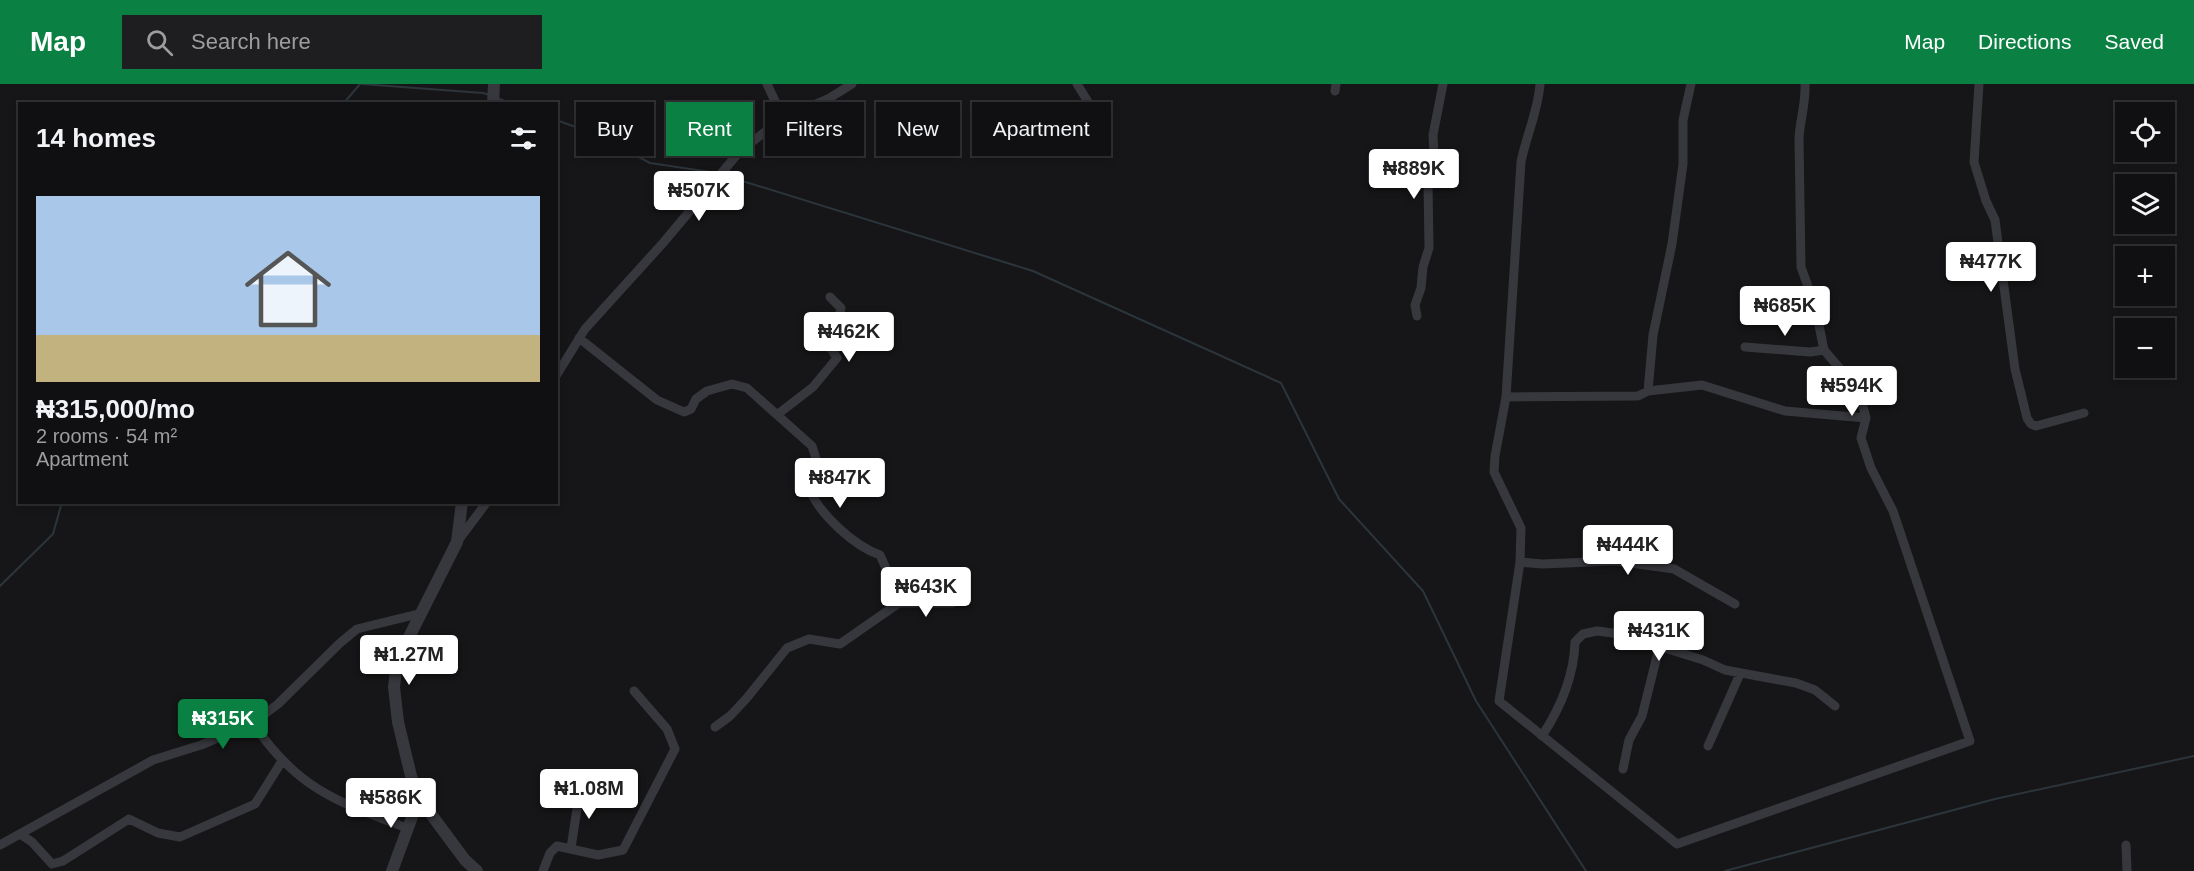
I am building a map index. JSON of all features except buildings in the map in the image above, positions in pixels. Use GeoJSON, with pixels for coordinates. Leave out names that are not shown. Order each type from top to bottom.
{"type":"FeatureCollection","features":[{"type":"Feature","properties":{"kind":"street"},"geometry":{"type":"LineString","coordinates":[[493,102],[494,84]]}},
{"type":"Feature","properties":{"kind":"street"},"geometry":{"type":"LineString","coordinates":[[767,84],[775,102]]}},
{"type":"Feature","properties":{"kind":"street"},"geometry":{"type":"LineString","coordinates":[[821,102],[852,84]]}},
{"type":"Feature","properties":{"kind":"street"},"geometry":{"type":"LineString","coordinates":[[1077,84],[1088,102]]}},
{"type":"Feature","properties":{"kind":"street"},"geometry":{"type":"LineString","coordinates":[[1417,316],[1415,305],[1429,248],[1428,183],[1434,155],[1433,135],[1443,84]]}},
{"type":"Feature","properties":{"kind":"street"},"geometry":{"type":"LineString","coordinates":[[1540,84],[1533,124],[1525,143],[1521,162],[1506,397],[1495,456],[1494,472],[1521,528],[1520,562],[1499,701],[1677,844],[1970,741],[1893,511],[1871,468],[1861,438],[1866,418],[1859,392],[1824,350],[1815,306],[1802,267],[1798,138],[1805,105],[1805,84]]}},
{"type":"Feature","properties":{"kind":"street"},"geometry":{"type":"LineString","coordinates":[[1648,391],[1653,334],[1672,244],[1683,164],[1683,120],[1691,84]]}},
{"type":"Feature","properties":{"kind":"street"},"geometry":{"type":"LineString","coordinates":[[1979,84],[1974,162],[1986,201],[1995,220],[2014,369],[2027,418],[2031,424],[2036,426],[2084,413]]}},
{"type":"Feature","properties":{"kind":"street"},"geometry":{"type":"LineString","coordinates":[[558,373],[585,329],[663,243],[740,151],[765,132]]}},
{"type":"Feature","properties":{"kind":"street"},"geometry":{"type":"LineString","coordinates":[[778,414],[813,387],[837,358],[818,337],[837,325],[841,308],[830,297]]}},
{"type":"Feature","properties":{"kind":"street"},"geometry":{"type":"LineString","coordinates":[[579,338],[657,400],[684,412],[691,409],[696,399],[707,391],[732,384],[747,388],[812,446],[818,465],[809,474],[809,486],[840,530],[866,550],[880,555],[889,575],[898,587],[899,603]]}},
{"type":"Feature","properties":{"kind":"street"},"geometry":{"type":"LineString","coordinates":[[1745,347],[1810,352],[1824,350]]}},
{"type":"Feature","properties":{"kind":"street"},"geometry":{"type":"LineString","coordinates":[[1506,397],[1638,396],[1648,391],[1702,386],[1785,411],[1866,418]]}},
{"type":"Feature","properties":{"kind":"street"},"geometry":{"type":"LineString","coordinates":[[458,542],[462,504]]}},
{"type":"Feature","properties":{"kind":"street"},"geometry":{"type":"LineString","coordinates":[[477,871],[465,860],[419,798],[398,723],[394,687],[397,661],[458,542],[486,504]]}},
{"type":"Feature","properties":{"kind":"street"},"geometry":{"type":"LineString","coordinates":[[1520,562],[1542,564],[1617,561],[1674,569],[1735,604]]}},
{"type":"Feature","properties":{"kind":"street"},"geometry":{"type":"LineString","coordinates":[[715,728],[738,708],[787,648],[809,639],[840,644],[899,603],[953,603]]}},
{"type":"Feature","properties":{"kind":"street"},"geometry":{"type":"LineString","coordinates":[[0,845],[153,760],[201,745],[253,723],[278,704],[357,629],[422,613]]}},
{"type":"Feature","properties":{"kind":"street"},"geometry":{"type":"LineString","coordinates":[[1542,736],[1564,698],[1575,653],[1575,642],[1583,634],[1597,631],[1620,634],[1740,674],[1796,683],[1815,690],[1835,706]]}},
{"type":"Feature","properties":{"kind":"street"},"geometry":{"type":"LineString","coordinates":[[1623,769],[1629,740],[1642,716],[1659,648]]}},
{"type":"Feature","properties":{"kind":"street"},"geometry":{"type":"LineString","coordinates":[[1708,746],[1740,674]]}},
{"type":"Feature","properties":{"kind":"street"},"geometry":{"type":"LineString","coordinates":[[543,871],[550,853],[557,846],[598,855],[623,850],[675,749],[667,729],[633,691]]}},
{"type":"Feature","properties":{"kind":"street"},"geometry":{"type":"LineString","coordinates":[[253,723],[282,761],[318,790],[345,804],[407,828]]}},
{"type":"Feature","properties":{"kind":"street"},"geometry":{"type":"LineString","coordinates":[[20,834],[32,842],[52,864],[63,861],[129,819],[158,833],[180,837],[255,804],[282,761]]}},
{"type":"Feature","properties":{"kind":"street"},"geometry":{"type":"LineString","coordinates":[[571,848],[580,789]]}},
{"type":"Feature","properties":{"kind":"street"},"geometry":{"type":"LineString","coordinates":[[392,871],[419,798]]}},
{"type":"Feature","properties":{"kind":"street"},"geometry":{"type":"LineString","coordinates":[[2126,845],[2127,871]]}},
{"type":"Feature","properties":{"kind":"waterway"},"geometry":{"type":"LineString","coordinates":[[345,102],[360,84]]}},
{"type":"Feature","properties":{"kind":"waterway"},"geometry":{"type":"LineString","coordinates":[[362,84],[490,95]]}},
{"type":"Feature","properties":{"kind":"waterway"},"geometry":{"type":"LineString","coordinates":[[498,98],[507,102]]}},
{"type":"Feature","properties":{"kind":"waterway"},"geometry":{"type":"LineString","coordinates":[[558,121],[598,135],[650,163],[717,173]]}},
{"type":"Feature","properties":{"kind":"waterway"},"geometry":{"type":"LineString","coordinates":[[723,175],[1033,271],[1281,383],[1339,499],[1423,591],[1476,701],[1586,871]]}},
{"type":"Feature","properties":{"kind":"waterway"},"geometry":{"type":"LineString","coordinates":[[0,586],[53,534],[61,504]]}},
{"type":"Feature","properties":{"kind":"waterway"},"geometry":{"type":"LineString","coordinates":[[1725,871],[1995,799],[2194,756]]}}]}
